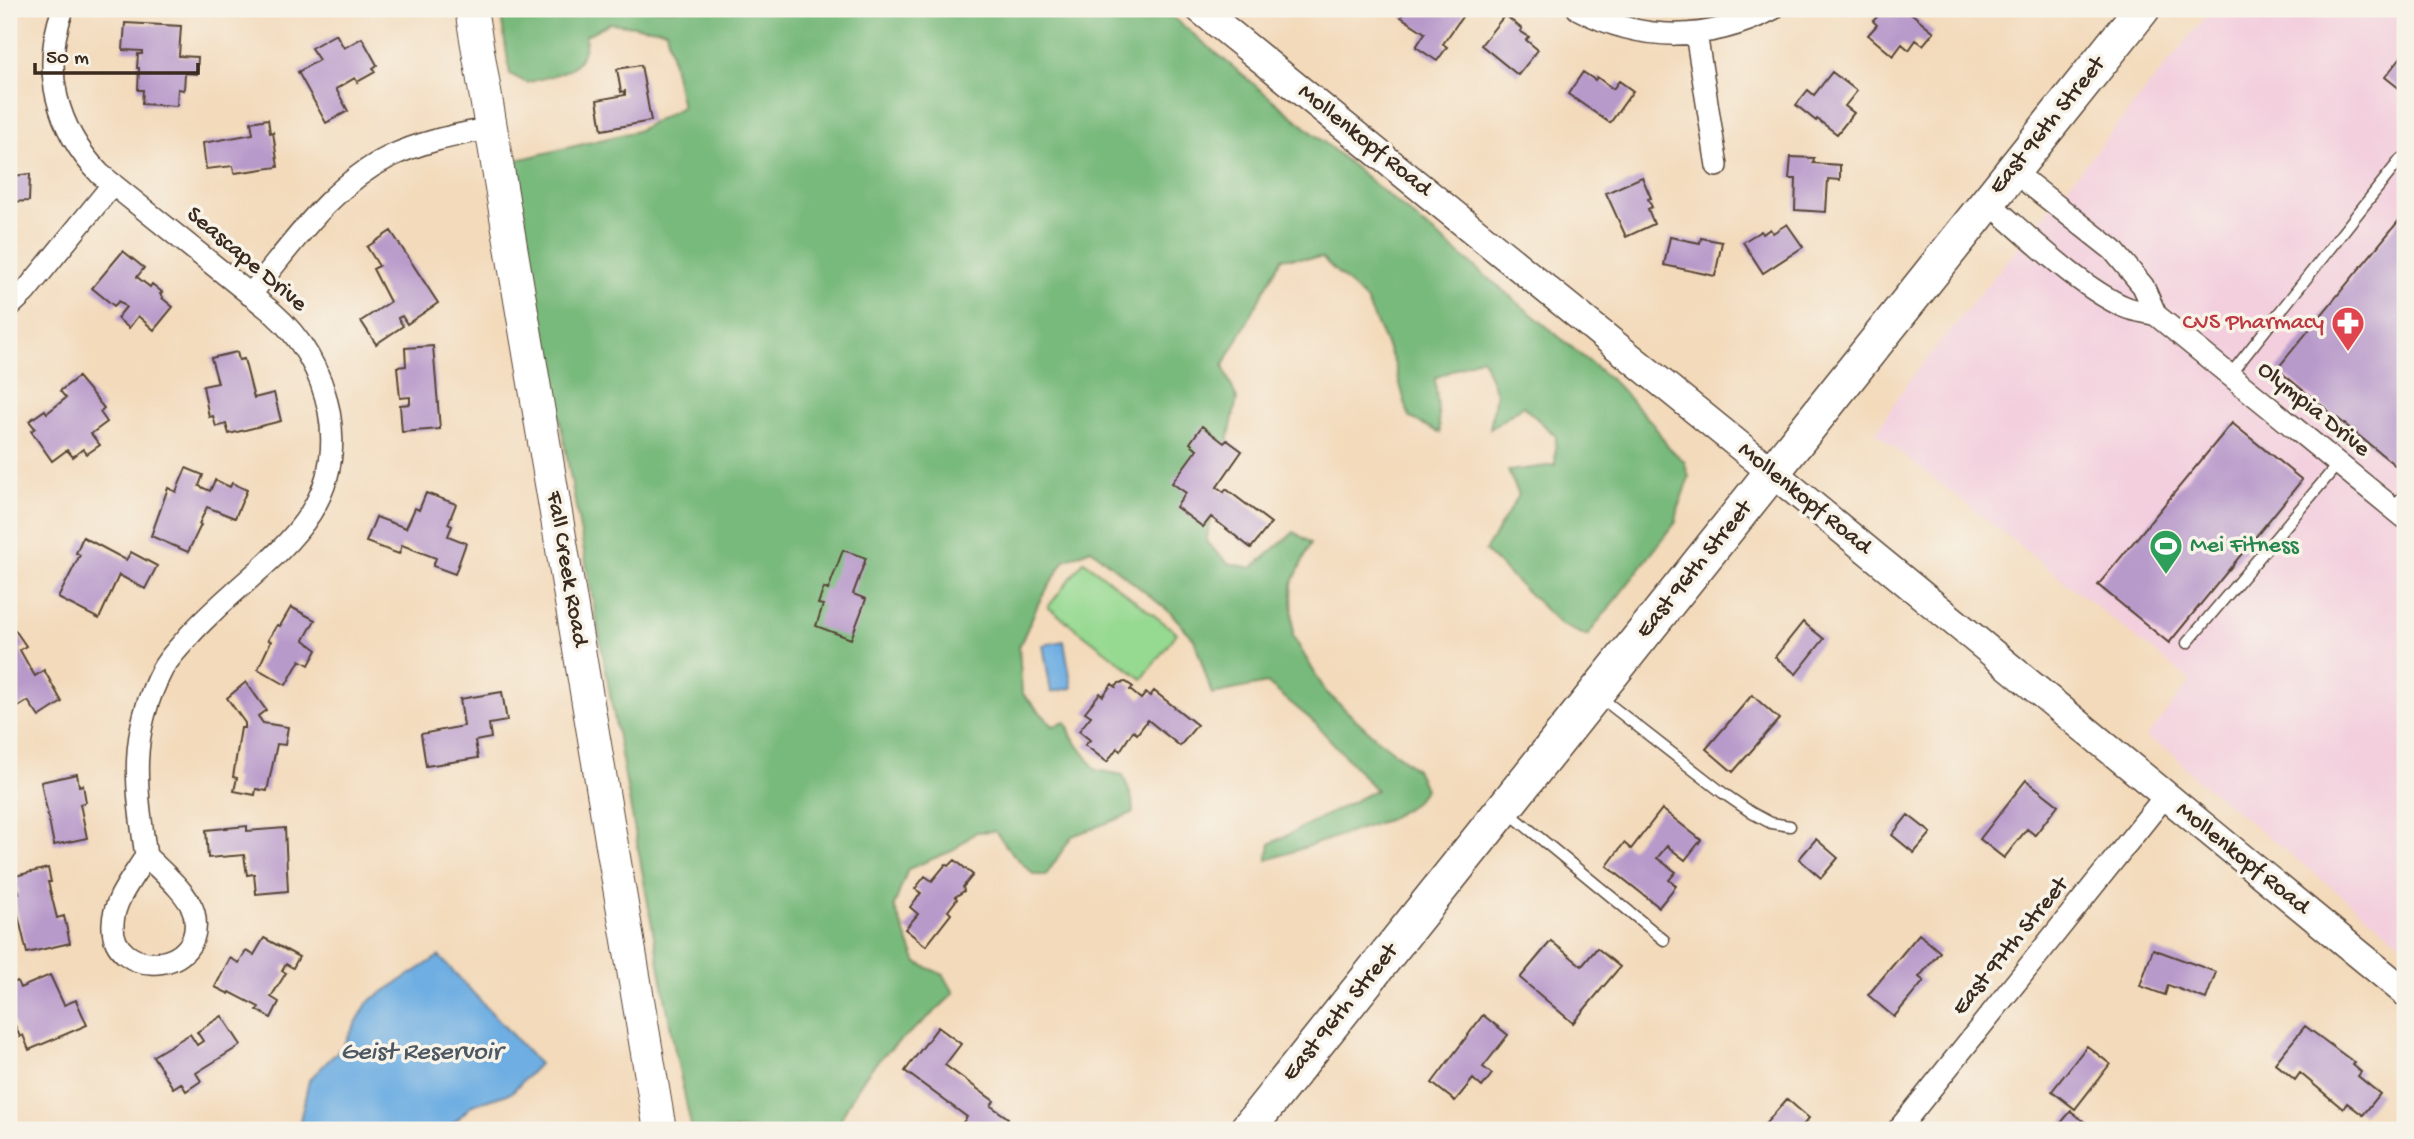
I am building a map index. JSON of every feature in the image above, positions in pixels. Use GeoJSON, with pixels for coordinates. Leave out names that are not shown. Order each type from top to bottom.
{"type":"FeatureCollection","features":[{"type":"Feature","properties":{"kind":"main road","name":"Fall Creek Road"},"geometry":{"type":"LineString","coordinates":[[471,9],[660,1130]]}},
{"type":"Feature","properties":{"kind":"main road","name":"East 96th Street"},"geometry":{"type":"LineString","coordinates":[[1247,1130],[2142,9]]}},
{"type":"Feature","properties":{"kind":"street","name":"Seascape Drive"},"geometry":{"type":"LineString","coordinates":[[63,9],[53,44],[53,85],[65,124],[79,150],[113,184],[294,334],[320,377],[327,396],[331,426],[328,466],[315,504],[300,530],[287,546],[178,647],[152,690],[145,709],[136,759],[146,856]]}},
{"type":"Feature","properties":{"kind":"street","name":"Mollenkopf Road"},"geometry":{"type":"LineString","coordinates":[[1200,9],[1772,472],[2405,992]]}},
{"type":"Feature","properties":{"kind":"street"},"geometry":{"type":"LineString","coordinates":[[1578,9],[1613,24],[1645,32],[1676,35],[1715,31],[1773,9]]}},
{"type":"Feature","properties":{"kind":"street"},"geometry":{"type":"LineString","coordinates":[[1696,33],[1717,166]]}},
{"type":"Feature","properties":{"kind":"street"},"geometry":{"type":"LineString","coordinates":[[250,295],[329,200],[353,179],[388,158],[416,146],[492,128]]}},
{"type":"Feature","properties":{"kind":"street","name":"Olympia Drive"},"geometry":{"type":"LineString","coordinates":[[2013,171],[2113,250],[2143,286],[2156,315]]}},
{"type":"Feature","properties":{"kind":"street"},"geometry":{"type":"LineString","coordinates":[[9,307],[25,292],[113,184]]}},
{"type":"Feature","properties":{"kind":"street","name":"Olympia Drive"},"geometry":{"type":"LineString","coordinates":[[1988,202],[2079,278],[2104,295],[2126,307],[2156,315],[2338,464],[2401,507]]}},
{"type":"Feature","properties":{"kind":"street","name":"East 97th Street"},"geometry":{"type":"LineString","coordinates":[[1898,1130],[2165,796]]}},
{"type":"Feature","properties":{"kind":"street"},"geometry":{"type":"LineString","coordinates":[[146,856],[186,898],[195,921],[187,949],[178,957],[159,964],[144,963],[126,953],[119,945],[113,926],[118,902],[146,856]]}},
{"type":"Feature","properties":{"kind":"lane"},"geometry":{"type":"LineString","coordinates":[[2230,376],[2405,157]]}},
{"type":"Feature","properties":{"kind":"lane"},"geometry":{"type":"LineString","coordinates":[[2187,643],[2338,464]]}},
{"type":"Feature","properties":{"kind":"lane"},"geometry":{"type":"LineString","coordinates":[[1596,694],[1752,813],[1771,823],[1790,826]]}},
{"type":"Feature","properties":{"kind":"lane"},"geometry":{"type":"LineString","coordinates":[[1504,808],[1664,940]]}},
{"type":"Feature","properties":{"kind":"shaded area"},"geometry":{"type":"Polygon","coordinates":[[[2212,9],[2405,9],[2405,946],[2195,778],[2173,753],[2146,738],[2191,681],[1876,433],[1907,383],[2212,9]]]}},
{"type":"Feature","properties":{"kind":"green space"},"geometry":{"type":"Polygon","coordinates":[[[500,9],[1163,9],[1616,384],[1654,425],[1668,447],[1684,461],[1689,477],[1676,522],[1587,636],[1561,625],[1485,551],[1519,495],[1508,471],[1555,465],[1556,436],[1523,406],[1490,429],[1496,393],[1482,357],[1435,378],[1440,433],[1409,417],[1394,362],[1366,300],[1322,258],[1282,258],[1223,366],[1237,399],[1206,542],[1228,563],[1252,568],[1294,532],[1311,543],[1292,584],[1293,636],[1326,692],[1376,738],[1416,769],[1425,789],[1413,804],[1387,820],[1267,860],[1270,844],[1376,790],[1314,722],[1267,683],[1212,694],[1194,639],[1171,613],[1091,549],[1065,560],[1039,602],[1019,647],[1022,693],[1053,726],[1066,722],[1072,737],[1096,770],[1123,775],[1132,799],[1133,813],[1072,836],[1046,875],[1034,875],[995,831],[976,832],[952,851],[908,869],[894,906],[917,963],[944,975],[954,993],[876,1063],[853,1095],[836,1130],[692,1130],[674,1046],[513,161],[637,131],[682,107],[666,30],[610,23],[586,35],[581,57],[568,70],[527,83],[510,74],[500,9]]]}},
{"type":"Feature","properties":{"kind":"green space"},"geometry":{"type":"Polygon","coordinates":[[[1084,561],[1177,633],[1142,679],[1048,607],[1084,561]]]}},
{"type":"Feature","properties":{"kind":"water"},"geometry":{"type":"Polygon","coordinates":[[[1064,641],[1072,688],[1051,692],[1043,645],[1064,641]]]}},
{"type":"Feature","properties":{"kind":"water","name":"Geist Reservoir"},"geometry":{"type":"Polygon","coordinates":[[[439,956],[539,1064],[511,1093],[472,1105],[447,1130],[298,1130],[309,1080],[343,1046],[368,1002],[439,956]]]}},
{"type":"Feature","properties":{"kind":"building"},"geometry":{"type":"Polygon","coordinates":[[[1407,9],[1457,9],[1464,14],[1443,44],[1447,47],[1437,61],[1416,47],[1425,33],[1401,17],[1407,9]]]}},
{"type":"Feature","properties":{"kind":"building"},"geometry":{"type":"Polygon","coordinates":[[[1867,9],[1906,9],[1934,32],[1923,45],[1916,40],[1909,50],[1902,44],[1893,56],[1868,35],[1877,25],[1873,21],[1877,17],[1867,9]]]}},
{"type":"Feature","properties":{"kind":"building"},"geometry":{"type":"Polygon","coordinates":[[[1505,15],[1522,29],[1520,31],[1529,37],[1526,40],[1538,50],[1518,75],[1481,45],[1505,15]]]}},
{"type":"Feature","properties":{"kind":"building"},"geometry":{"type":"Polygon","coordinates":[[[125,23],[181,26],[179,56],[198,57],[197,74],[185,73],[184,90],[178,89],[177,106],[142,104],[143,90],[138,90],[137,68],[138,54],[142,54],[142,51],[123,50],[125,23]]]}},
{"type":"Feature","properties":{"kind":"building"},"geometry":{"type":"Polygon","coordinates":[[[336,34],[344,48],[362,38],[377,65],[373,68],[375,72],[357,82],[355,78],[336,89],[348,111],[326,123],[298,72],[319,60],[311,48],[336,34]]]}},
{"type":"Feature","properties":{"kind":"building"},"geometry":{"type":"Polygon","coordinates":[[[2405,52],[2405,93],[2385,77],[2405,52]]]}},
{"type":"Feature","properties":{"kind":"building"},"geometry":{"type":"Polygon","coordinates":[[[641,65],[651,121],[602,130],[597,100],[625,95],[625,91],[621,92],[617,69],[641,65]]]}},
{"type":"Feature","properties":{"kind":"building"},"geometry":{"type":"Polygon","coordinates":[[[1583,72],[1595,80],[1597,77],[1613,89],[1619,81],[1633,91],[1610,123],[1568,94],[1583,72]]]}},
{"type":"Feature","properties":{"kind":"building"},"geometry":{"type":"Polygon","coordinates":[[[1832,72],[1857,91],[1845,106],[1854,113],[1837,134],[1796,105],[1808,90],[1814,95],[1832,72]]]}},
{"type":"Feature","properties":{"kind":"building"},"geometry":{"type":"Polygon","coordinates":[[[268,119],[270,133],[273,132],[278,167],[234,173],[233,166],[206,169],[203,143],[253,134],[251,122],[268,119]]]}},
{"type":"Feature","properties":{"kind":"building"},"geometry":{"type":"Polygon","coordinates":[[[1791,157],[1814,158],[1813,163],[1840,165],[1840,180],[1828,179],[1826,212],[1795,210],[1796,179],[1789,179],[1791,157]]]}},
{"type":"Feature","properties":{"kind":"building"},"geometry":{"type":"Polygon","coordinates":[[[14,171],[14,176],[30,174],[29,201],[9,202],[9,172],[14,171]]]}},
{"type":"Feature","properties":{"kind":"building"},"geometry":{"type":"Polygon","coordinates":[[[1642,177],[1651,198],[1648,199],[1652,207],[1648,209],[1654,224],[1626,237],[1606,193],[1642,177]]]}},
{"type":"Feature","properties":{"kind":"building"},"geometry":{"type":"Polygon","coordinates":[[[2405,213],[2405,356],[2400,362],[2405,367],[2405,455],[2396,466],[2277,369],[2405,213]]]}},
{"type":"Feature","properties":{"kind":"building"},"geometry":{"type":"Polygon","coordinates":[[[1787,224],[1803,247],[1763,273],[1743,242],[1761,231],[1763,234],[1770,229],[1773,233],[1787,224]]]}},
{"type":"Feature","properties":{"kind":"building"},"geometry":{"type":"Polygon","coordinates":[[[391,231],[438,303],[407,324],[402,316],[398,318],[403,326],[376,344],[361,321],[390,302],[373,269],[379,266],[367,247],[391,231]]]}},
{"type":"Feature","properties":{"kind":"building"},"geometry":{"type":"Polygon","coordinates":[[[1670,237],[1700,243],[1701,238],[1722,242],[1715,276],[1664,265],[1670,237]]]}},
{"type":"Feature","properties":{"kind":"building"},"geometry":{"type":"Polygon","coordinates":[[[123,251],[144,268],[137,277],[162,292],[162,298],[173,307],[154,330],[138,316],[129,328],[117,318],[126,307],[119,301],[114,306],[92,288],[123,251]]]}},
{"type":"Feature","properties":{"kind":"building"},"geometry":{"type":"Polygon","coordinates":[[[433,346],[440,429],[402,432],[400,405],[410,404],[410,397],[400,398],[397,367],[406,366],[405,348],[433,346]]]}},
{"type":"Feature","properties":{"kind":"building"},"geometry":{"type":"Polygon","coordinates":[[[237,352],[239,360],[244,359],[254,398],[274,393],[281,421],[229,434],[226,424],[216,427],[213,416],[209,417],[203,386],[218,383],[211,358],[237,352]]]}},
{"type":"Feature","properties":{"kind":"building"},"geometry":{"type":"Polygon","coordinates":[[[78,377],[104,408],[100,412],[107,422],[91,434],[100,445],[87,454],[83,449],[73,457],[67,450],[52,461],[31,431],[35,428],[29,421],[45,410],[47,413],[66,398],[60,391],[78,377]]]}},
{"type":"Feature","properties":{"kind":"building"},"geometry":{"type":"Polygon","coordinates":[[[2232,423],[2302,480],[2169,643],[2098,585],[2232,423]]]}},
{"type":"Feature","properties":{"kind":"building"},"geometry":{"type":"Polygon","coordinates":[[[1202,426],[1224,443],[1227,440],[1242,451],[1217,487],[1224,492],[1226,489],[1271,523],[1251,548],[1211,517],[1203,527],[1176,507],[1186,493],[1172,483],[1197,449],[1190,443],[1202,426]]]}},
{"type":"Feature","properties":{"kind":"building"},"geometry":{"type":"Polygon","coordinates":[[[186,468],[203,475],[199,486],[210,491],[215,480],[230,487],[232,483],[247,490],[235,518],[207,507],[188,552],[151,536],[168,488],[176,492],[186,468]]]}},
{"type":"Feature","properties":{"kind":"building"},"geometry":{"type":"Polygon","coordinates":[[[426,493],[456,504],[448,524],[452,526],[448,536],[466,543],[455,574],[433,566],[436,558],[402,545],[399,554],[366,542],[376,517],[406,528],[415,508],[419,510],[426,493]]]}},
{"type":"Feature","properties":{"kind":"building"},"geometry":{"type":"Polygon","coordinates":[[[83,537],[126,560],[131,552],[157,566],[145,589],[119,575],[99,619],[58,598],[80,555],[76,553],[83,537]]]}},
{"type":"Feature","properties":{"kind":"building"},"geometry":{"type":"Polygon","coordinates":[[[843,550],[866,558],[853,594],[866,599],[851,639],[816,626],[823,605],[818,604],[824,588],[828,590],[843,550]]]}},
{"type":"Feature","properties":{"kind":"building"},"geometry":{"type":"Polygon","coordinates":[[[291,607],[315,620],[304,640],[317,650],[309,665],[300,660],[286,685],[258,669],[271,641],[268,640],[291,607]]]}},
{"type":"Feature","properties":{"kind":"building"},"geometry":{"type":"Polygon","coordinates":[[[1803,622],[1824,639],[1796,674],[1775,657],[1803,622]]]}},
{"type":"Feature","properties":{"kind":"building"},"geometry":{"type":"Polygon","coordinates":[[[15,630],[26,646],[20,650],[35,676],[44,670],[62,702],[39,717],[28,701],[13,710],[9,703],[9,634],[15,630]]]}},
{"type":"Feature","properties":{"kind":"building"},"geometry":{"type":"Polygon","coordinates":[[[246,682],[266,710],[258,716],[263,723],[288,727],[285,745],[277,744],[267,791],[256,789],[255,795],[234,791],[237,778],[233,777],[241,728],[245,728],[245,723],[227,698],[246,682]]]}},
{"type":"Feature","properties":{"kind":"building"},"geometry":{"type":"Polygon","coordinates":[[[1126,682],[1133,687],[1130,690],[1141,699],[1146,693],[1150,696],[1154,691],[1197,725],[1180,746],[1148,720],[1137,734],[1133,731],[1120,751],[1117,748],[1107,762],[1085,745],[1090,740],[1079,731],[1091,716],[1085,712],[1100,693],[1103,696],[1112,684],[1116,687],[1119,683],[1126,682]]]}},
{"type":"Feature","properties":{"kind":"building"},"geometry":{"type":"Polygon","coordinates":[[[502,692],[507,721],[489,724],[491,738],[475,741],[478,758],[426,766],[421,734],[464,726],[460,699],[502,692]]]}},
{"type":"Feature","properties":{"kind":"building"},"geometry":{"type":"Polygon","coordinates":[[[1752,695],[1779,719],[1733,772],[1706,749],[1752,695]]]}},
{"type":"Feature","properties":{"kind":"building"},"geometry":{"type":"Polygon","coordinates":[[[77,774],[79,786],[83,785],[86,802],[80,804],[87,838],[54,845],[41,782],[77,774]]]}},
{"type":"Feature","properties":{"kind":"building"},"geometry":{"type":"Polygon","coordinates":[[[2026,780],[2058,805],[2035,835],[2027,829],[2004,858],[1980,839],[2026,780]]]}},
{"type":"Feature","properties":{"kind":"building"},"geometry":{"type":"Polygon","coordinates":[[[1662,809],[1701,840],[1685,860],[1667,846],[1657,858],[1676,872],[1669,880],[1676,886],[1659,907],[1607,866],[1624,843],[1631,849],[1662,809]]]}},
{"type":"Feature","properties":{"kind":"building"},"geometry":{"type":"Polygon","coordinates":[[[1908,815],[1931,833],[1914,853],[1892,835],[1908,815]]]}},
{"type":"Feature","properties":{"kind":"building"},"geometry":{"type":"Polygon","coordinates":[[[247,826],[247,831],[285,828],[288,891],[256,894],[254,874],[247,875],[244,855],[208,858],[206,830],[247,826]]]}},
{"type":"Feature","properties":{"kind":"building"},"geometry":{"type":"Polygon","coordinates":[[[1816,839],[1838,858],[1821,878],[1799,859],[1816,839]]]}},
{"type":"Feature","properties":{"kind":"building"},"geometry":{"type":"Polygon","coordinates":[[[955,860],[973,875],[963,887],[964,891],[955,897],[957,899],[948,911],[951,914],[926,946],[905,929],[918,914],[910,907],[921,893],[915,889],[925,876],[932,881],[946,864],[949,866],[955,860]]]}},
{"type":"Feature","properties":{"kind":"building"},"geometry":{"type":"Polygon","coordinates":[[[48,868],[51,882],[48,882],[57,918],[64,916],[70,943],[27,953],[13,894],[19,893],[15,876],[48,868]]]}},
{"type":"Feature","properties":{"kind":"building"},"geometry":{"type":"Polygon","coordinates":[[[1919,934],[1940,952],[1919,977],[1924,981],[1894,1017],[1868,995],[1919,934]]]}},
{"type":"Feature","properties":{"kind":"building"},"geometry":{"type":"Polygon","coordinates":[[[264,938],[299,957],[293,968],[286,964],[282,971],[286,973],[271,997],[279,1002],[271,1018],[257,1010],[259,1007],[215,987],[230,958],[239,963],[246,951],[254,955],[264,938]]]}},
{"type":"Feature","properties":{"kind":"building"},"geometry":{"type":"Polygon","coordinates":[[[1551,941],[1582,966],[1597,948],[1620,967],[1573,1023],[1520,978],[1551,941]]]}},
{"type":"Feature","properties":{"kind":"building"},"geometry":{"type":"Polygon","coordinates":[[[2153,949],[2216,972],[2206,999],[2168,985],[2165,995],[2140,986],[2153,949]]]}},
{"type":"Feature","properties":{"kind":"building"},"geometry":{"type":"Polygon","coordinates":[[[50,975],[64,1005],[76,1000],[87,1025],[29,1050],[9,1012],[9,985],[17,981],[20,988],[50,975]]]}},
{"type":"Feature","properties":{"kind":"building"},"geometry":{"type":"Polygon","coordinates":[[[1483,1015],[1508,1035],[1483,1067],[1492,1074],[1482,1087],[1473,1079],[1455,1101],[1432,1083],[1483,1015]]]}},
{"type":"Feature","properties":{"kind":"building"},"geometry":{"type":"Polygon","coordinates":[[[222,1016],[241,1045],[196,1073],[201,1081],[186,1091],[181,1083],[173,1088],[153,1056],[190,1034],[197,1045],[203,1041],[197,1032],[222,1016]]]}},
{"type":"Feature","properties":{"kind":"building"},"geometry":{"type":"Polygon","coordinates":[[[2305,1026],[2355,1063],[2353,1065],[2361,1072],[2358,1076],[2380,1094],[2363,1115],[2347,1103],[2343,1109],[2300,1073],[2295,1080],[2275,1063],[2305,1026]]]}},
{"type":"Feature","properties":{"kind":"building"},"geometry":{"type":"Polygon","coordinates":[[[938,1027],[961,1044],[945,1065],[994,1101],[991,1106],[1008,1118],[1004,1123],[1014,1130],[957,1130],[967,1117],[905,1071],[938,1027]]]}},
{"type":"Feature","properties":{"kind":"building"},"geometry":{"type":"Polygon","coordinates":[[[2087,1046],[2110,1064],[2075,1109],[2052,1091],[2087,1046]]]}},
{"type":"Feature","properties":{"kind":"building"},"geometry":{"type":"Polygon","coordinates":[[[1787,1099],[1809,1118],[1799,1130],[1760,1130],[1787,1099]]]}},
{"type":"Feature","properties":{"kind":"building"},"geometry":{"type":"Polygon","coordinates":[[[2071,1111],[2092,1128],[2055,1130],[2071,1111]]]}},
{"type":"Feature","properties":{"kind":"place","name":"CVS Pharmacy"},"geometry":{"type":"Point","coordinates":[2348,353]}},
{"type":"Feature","properties":{"kind":"place","name":"Mei Fitness"},"geometry":{"type":"Point","coordinates":[2166,576]}}]}
